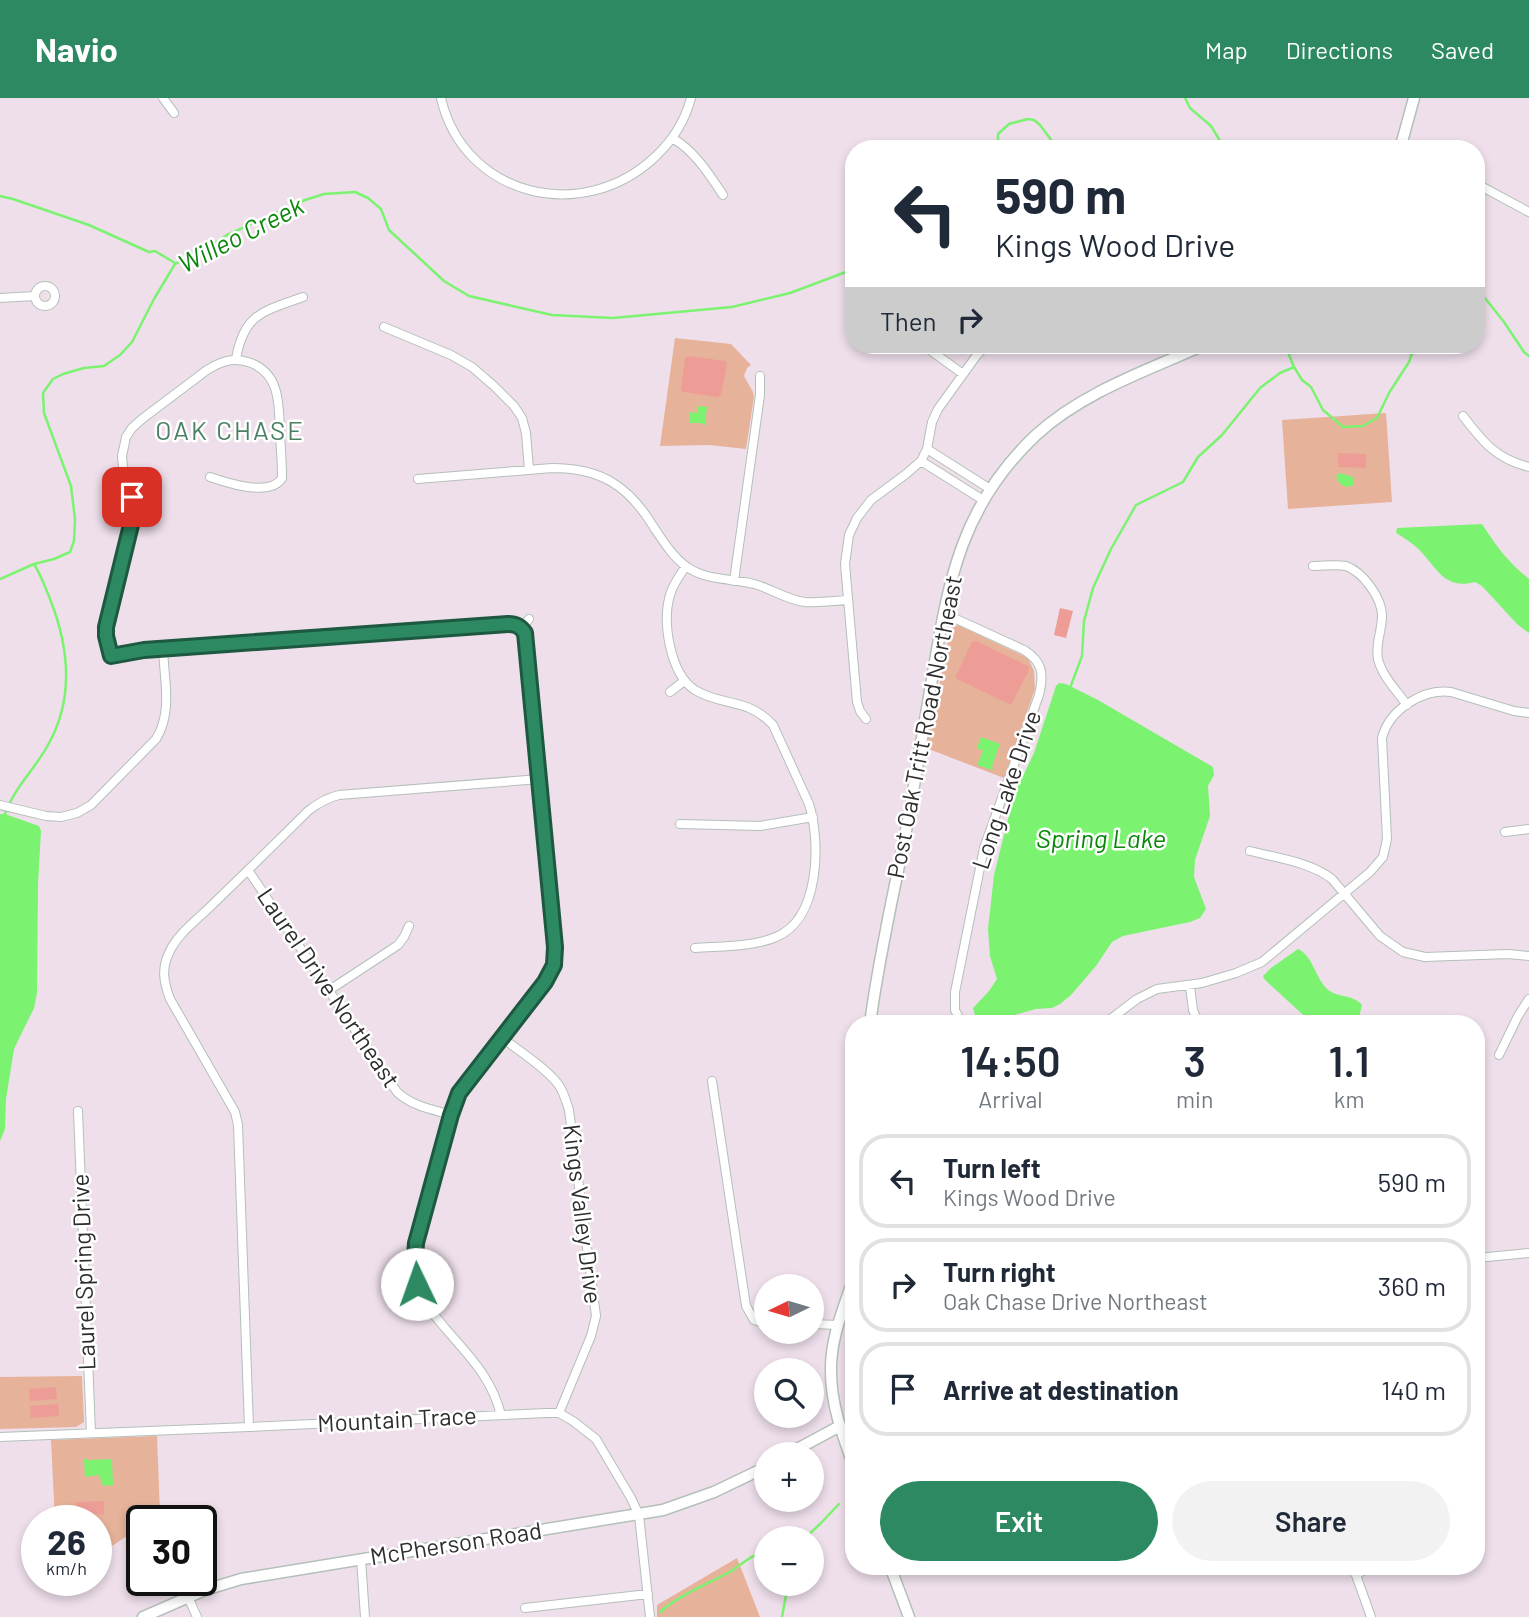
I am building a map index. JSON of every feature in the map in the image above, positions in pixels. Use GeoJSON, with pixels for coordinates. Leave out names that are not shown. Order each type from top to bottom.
{"type":"FeatureCollection","features":[{"type":"Feature","properties":{"kind":"street"},"geometry":{"type":"LineString","coordinates":[[163,98],[174,113]]}},
{"type":"Feature","properties":{"kind":"street"},"geometry":{"type":"LineString","coordinates":[[441,98],[448,122],[476,162],[503,181],[534,192],[559,194],[587,192],[620,181],[649,162],[672,138],[691,98]]}},
{"type":"Feature","properties":{"kind":"street"},"geometry":{"type":"LineString","coordinates":[[1403,140],[1414,98]]}},
{"type":"Feature","properties":{"kind":"street"},"geometry":{"type":"LineString","coordinates":[[672,138],[699,161],[723,194]]}},
{"type":"Feature","properties":{"kind":"street"},"geometry":{"type":"LineString","coordinates":[[1485,188],[1529,212]]}},
{"type":"Feature","properties":{"kind":"street"},"geometry":{"type":"LineString","coordinates":[[0,298],[35,296]]}},
{"type":"Feature","properties":{"kind":"street"},"geometry":{"type":"LineString","coordinates":[[236,359],[239,343],[250,323],[268,310],[303,297]]}},
{"type":"Feature","properties":{"kind":"street"},"geometry":{"type":"LineString","coordinates":[[384,327],[451,355],[472,367],[494,386],[522,418],[529,470]]}},
{"type":"Feature","properties":{"kind":"street"},"geometry":{"type":"LineString","coordinates":[[935,354],[963,374]]}},
{"type":"Feature","properties":{"kind":"street"},"geometry":{"type":"LineString","coordinates":[[866,719],[857,702],[845,564],[852,526],[871,500],[921,461],[927,449],[934,415],[980,354]]}},
{"type":"Feature","properties":{"kind":"street","name":"Post Oak Tritt Road Northeast"},"geometry":{"type":"LineString","coordinates":[[872,1015],[943,613],[957,557],[983,500],[1021,450],[1063,413],[1115,384],[1183,354]]}},
{"type":"Feature","properties":{"kind":"street"},"geometry":{"type":"LineString","coordinates":[[210,477],[238,486],[282,486],[279,402],[271,378],[252,363],[236,359],[217,364],[142,419],[126,437],[122,456],[132,497],[133,515],[106,627],[111,656],[163,649],[508,624],[516,624],[522,628],[527,639],[555,947],[554,965],[545,982],[459,1093],[416,1243],[414,1271],[422,1297],[480,1369],[495,1395],[501,1415]]}},
{"type":"Feature","properties":{"kind":"street"},"geometry":{"type":"LineString","coordinates":[[734,581],[760,395],[760,376]]}},
{"type":"Feature","properties":{"kind":"street"},"geometry":{"type":"LineString","coordinates":[[1463,416],[1492,451],[1514,463],[1529,467]]}},
{"type":"Feature","properties":{"kind":"street"},"geometry":{"type":"LineString","coordinates":[[927,449],[990,489]]}},
{"type":"Feature","properties":{"kind":"street"},"geometry":{"type":"LineString","coordinates":[[921,461],[983,500]]}},
{"type":"Feature","properties":{"kind":"street"},"geometry":{"type":"LineString","coordinates":[[418,479],[568,468],[600,476],[631,495],[670,551],[686,566],[707,576],[754,584],[803,602],[848,600]]}},
{"type":"Feature","properties":{"kind":"street"},"geometry":{"type":"LineString","coordinates":[[1313,566],[1339,565],[1352,569],[1376,594],[1382,615],[1377,645],[1379,663],[1407,705]]}},
{"type":"Feature","properties":{"kind":"street"},"geometry":{"type":"LineString","coordinates":[[686,566],[671,592],[668,613],[672,656],[684,681],[703,693],[746,706],[767,718],[778,734],[800,782],[813,817],[816,839],[814,867],[806,903],[799,919],[787,930],[773,938],[756,942],[695,948]]}},
{"type":"Feature","properties":{"kind":"street","name":"Long Lake Drive"},"geometry":{"type":"LineString","coordinates":[[943,613],[1034,656],[1039,663],[1042,682],[1040,695],[980,863],[955,992],[958,1015]]}},
{"type":"Feature","properties":{"kind":"street"},"geometry":{"type":"LineString","coordinates":[[522,628],[529,619]]}},
{"type":"Feature","properties":{"kind":"street"},"geometry":{"type":"LineString","coordinates":[[0,805],[61,817],[77,813],[91,805],[161,731],[166,713],[163,649]]}},
{"type":"Feature","properties":{"kind":"street"},"geometry":{"type":"LineString","coordinates":[[670,692],[684,681]]}},
{"type":"Feature","properties":{"kind":"street"},"geometry":{"type":"LineString","coordinates":[[1116,1015],[1150,992],[1216,980],[1262,962],[1376,867],[1385,851],[1387,831],[1381,738],[1390,719],[1407,705],[1423,695],[1442,691],[1529,713]]}},
{"type":"Feature","properties":{"kind":"street"},"geometry":{"type":"LineString","coordinates":[[249,1427],[238,1125],[235,1112],[170,999],[163,976],[168,954],[178,938],[308,811],[328,798],[540,779]]}},
{"type":"Feature","properties":{"kind":"street"},"geometry":{"type":"LineString","coordinates":[[680,824],[760,826],[813,817]]}},
{"type":"Feature","properties":{"kind":"street"},"geometry":{"type":"LineString","coordinates":[[1505,832],[1529,828]]}},
{"type":"Feature","properties":{"kind":"street"},"geometry":{"type":"LineString","coordinates":[[1250,851],[1317,869],[1332,879],[1380,936],[1404,952],[1425,957],[1508,954],[1529,956]]}},
{"type":"Feature","properties":{"kind":"street","name":"Laurel Drive Northeast"},"geometry":{"type":"LineString","coordinates":[[248,870],[397,1091],[406,1100],[417,1105],[451,1115]]}},
{"type":"Feature","properties":{"kind":"street"},"geometry":{"type":"LineString","coordinates":[[328,991],[398,945],[409,926]]}},
{"type":"Feature","properties":{"kind":"street"},"geometry":{"type":"LineString","coordinates":[[1190,986],[1195,1015]]}},
{"type":"Feature","properties":{"kind":"street"},"geometry":{"type":"LineString","coordinates":[[1499,1055],[1529,999]]}},
{"type":"Feature","properties":{"kind":"street","name":"Kings Valley Drive"},"geometry":{"type":"LineString","coordinates":[[501,1037],[552,1077],[560,1086],[569,1110],[596,1316],[591,1336],[559,1413]]}},
{"type":"Feature","properties":{"kind":"street"},"geometry":{"type":"LineString","coordinates":[[712,1081],[746,1306],[754,1320],[746,1327]]}},
{"type":"Feature","properties":{"kind":"street","name":"Laurel Spring Drive"},"geometry":{"type":"LineString","coordinates":[[78,1111],[91,1433]]}},
{"type":"Feature","properties":{"kind":"street"},"geometry":{"type":"LineString","coordinates":[[1485,1257],[1529,1253]]}},
{"type":"Feature","properties":{"kind":"street"},"geometry":{"type":"LineString","coordinates":[[845,1304],[831,1359],[833,1398],[845,1441]]}},
{"type":"Feature","properties":{"kind":"street"},"geometry":{"type":"LineString","coordinates":[[824,1324],[838,1325]]}},
{"type":"Feature","properties":{"kind":"street"},"geometry":{"type":"LineString","coordinates":[[559,1413],[584,1428],[596,1439],[611,1461],[639,1515],[650,1617]]}},
{"type":"Feature","properties":{"kind":"street","name":"Mountain Trace"},"geometry":{"type":"LineString","coordinates":[[0,1437],[559,1413]]}},
{"type":"Feature","properties":{"kind":"street"},"geometry":{"type":"LineString","coordinates":[[810,1442],[840,1426]]}},
{"type":"Feature","properties":{"kind":"street","name":"McPherson Road"},"geometry":{"type":"LineString","coordinates":[[144,1617],[188,1597],[241,1579],[663,1510],[693,1500],[754,1472]]}},
{"type":"Feature","properties":{"kind":"street"},"geometry":{"type":"LineString","coordinates":[[361,1559],[365,1617]]}},
{"type":"Feature","properties":{"kind":"street"},"geometry":{"type":"LineString","coordinates":[[893,1575],[909,1617]]}},
{"type":"Feature","properties":{"kind":"street"},"geometry":{"type":"LineString","coordinates":[[1356,1575],[1371,1617]]}},
{"type":"Feature","properties":{"kind":"street"},"geometry":{"type":"LineString","coordinates":[[525,1608],[648,1594]]}},
{"type":"Feature","properties":{"kind":"street"},"geometry":{"type":"LineString","coordinates":[[188,1597],[197,1617]]}},
{"type":"Feature","properties":{"kind":"shaded area"},"geometry":{"type":"Polygon","coordinates":[[[675,338],[731,344],[751,365],[744,376],[754,397],[746,449],[709,445],[660,446],[675,338]]]}},
{"type":"Feature","properties":{"kind":"shaded area"},"geometry":{"type":"Polygon","coordinates":[[[689,356],[725,361],[727,364],[721,395],[717,397],[683,392],[681,389],[685,358],[689,356]]]}},
{"type":"Feature","properties":{"kind":"shaded area"},"geometry":{"type":"Polygon","coordinates":[[[1386,413],[1392,502],[1288,509],[1282,420],[1386,413]]]}},
{"type":"Feature","properties":{"kind":"shaded area"},"geometry":{"type":"Polygon","coordinates":[[[1338,453],[1366,454],[1366,468],[1338,467],[1338,453]]]}},
{"type":"Feature","properties":{"kind":"shaded area"},"geometry":{"type":"Polygon","coordinates":[[[1060,608],[1073,611],[1066,638],[1054,635],[1060,608]]]}},
{"type":"Feature","properties":{"kind":"shaded area"},"geometry":{"type":"Polygon","coordinates":[[[958,625],[1028,658],[1034,671],[1035,689],[1004,778],[926,748],[950,630],[958,625]]]}},
{"type":"Feature","properties":{"kind":"shaded area"},"geometry":{"type":"Polygon","coordinates":[[[976,641],[1028,666],[1029,670],[1011,705],[955,678],[972,642],[976,641]]]}},
{"type":"Feature","properties":{"kind":"shaded area"},"geometry":{"type":"Polygon","coordinates":[[[82,1376],[84,1422],[76,1427],[0,1429],[0,1377],[82,1376]]]}},
{"type":"Feature","properties":{"kind":"shaded area"},"geometry":{"type":"Polygon","coordinates":[[[56,1387],[57,1399],[30,1401],[29,1389],[56,1387]]]}},
{"type":"Feature","properties":{"kind":"shaded area"},"geometry":{"type":"Polygon","coordinates":[[[58,1404],[59,1416],[31,1418],[30,1406],[58,1404]]]}},
{"type":"Feature","properties":{"kind":"shaded area"},"geometry":{"type":"Polygon","coordinates":[[[157,1436],[160,1505],[126,1505],[126,1537],[112,1546],[112,1505],[54,1505],[51,1440],[157,1436]]]}},
{"type":"Feature","properties":{"kind":"shaded area"},"geometry":{"type":"Polygon","coordinates":[[[104,1501],[104,1505],[76,1505],[76,1502],[104,1501]]]}},
{"type":"Feature","properties":{"kind":"shaded area"},"geometry":{"type":"Polygon","coordinates":[[[737,1558],[760,1617],[657,1617],[657,1605],[737,1558]]]}},
{"type":"Feature","properties":{"kind":"water"},"geometry":{"type":"Polygon","coordinates":[[[698,406],[707,407],[705,425],[689,423],[690,412],[697,413],[698,406]]]}},
{"type":"Feature","properties":{"kind":"water"},"geometry":{"type":"Polygon","coordinates":[[[1340,473],[1353,477],[1354,484],[1346,487],[1339,483],[1336,476],[1340,473]]]}},
{"type":"Feature","properties":{"kind":"water"},"geometry":{"type":"Polygon","coordinates":[[[1482,524],[1514,566],[1529,579],[1529,633],[1517,624],[1482,586],[1475,582],[1464,584],[1447,579],[1415,546],[1396,533],[1397,528],[1482,524]]]}},
{"type":"Feature","properties":{"kind":"water","name":"Spring Lake"},"geometry":{"type":"Polygon","coordinates":[[[1059,683],[1066,684],[1098,700],[1213,767],[1214,775],[1208,786],[1210,816],[1195,860],[1194,877],[1206,909],[1200,918],[1190,922],[1123,936],[1112,942],[1071,995],[1052,1008],[1014,1015],[975,1015],[973,1008],[997,979],[990,956],[988,929],[994,875],[1014,795],[1034,753],[1059,683]]]}},
{"type":"Feature","properties":{"kind":"water"},"geometry":{"type":"Polygon","coordinates":[[[981,737],[1000,744],[992,770],[977,765],[983,751],[977,748],[981,737]]]}},
{"type":"Feature","properties":{"kind":"water"},"geometry":{"type":"Polygon","coordinates":[[[0,814],[39,826],[41,831],[37,993],[34,1008],[14,1049],[6,1099],[5,1129],[0,1141],[0,814]]]}},
{"type":"Feature","properties":{"kind":"water"},"geometry":{"type":"Polygon","coordinates":[[[1298,949],[1311,962],[1327,989],[1354,999],[1362,1005],[1360,1015],[1303,1015],[1265,980],[1263,976],[1298,949]]]}},
{"type":"Feature","properties":{"kind":"water"},"geometry":{"type":"Polygon","coordinates":[[[84,1459],[112,1459],[113,1485],[103,1486],[99,1475],[85,1477],[84,1459]]]}},
{"type":"Feature","properties":{"kind":"waterway"},"geometry":{"type":"LineString","coordinates":[[1185,98],[1190,108],[1211,126],[1220,140]]}},
{"type":"Feature","properties":{"kind":"waterway","name":"Willeo Creek"},"geometry":{"type":"LineString","coordinates":[[998,140],[998,134],[1009,124],[1028,119],[1040,125],[1051,140]]}},
{"type":"Feature","properties":{"kind":"waterway","name":"Willeo Creek"},"geometry":{"type":"LineString","coordinates":[[0,579],[70,552],[74,541],[75,519],[71,486],[44,413],[43,393],[53,379],[84,368],[104,366],[120,355],[132,342],[175,264],[227,235],[305,200],[324,194],[355,192],[368,198],[381,209],[389,230],[444,281],[469,296],[552,315],[613,318],[732,307],[790,293],[845,272]]}},
{"type":"Feature","properties":{"kind":"waterway"},"geometry":{"type":"LineString","coordinates":[[0,196],[89,225],[149,252],[155,251],[175,263]]}},
{"type":"Feature","properties":{"kind":"waterway","name":"Willeo Creek"},"geometry":{"type":"LineString","coordinates":[[1485,298],[1529,356]]}},
{"type":"Feature","properties":{"kind":"waterway","name":"Willeo Creek"},"geometry":{"type":"LineString","coordinates":[[1289,354],[1294,367],[1302,380],[1311,387],[1323,410],[1343,427],[1363,426],[1377,418],[1412,354]]}},
{"type":"Feature","properties":{"kind":"waterway"},"geometry":{"type":"LineString","coordinates":[[1070,688],[1082,656],[1084,621],[1093,588],[1136,505],[1183,482],[1198,457],[1222,435],[1260,388],[1280,373],[1294,367]]}},
{"type":"Feature","properties":{"kind":"waterway"},"geometry":{"type":"LineString","coordinates":[[5,814],[48,745],[62,710],[65,691],[65,654],[61,636],[50,599],[34,564]]}},
{"type":"Feature","properties":{"kind":"waterway"},"geometry":{"type":"LineString","coordinates":[[818,1526],[839,1504]]}},
{"type":"Feature","properties":{"kind":"waterway"},"geometry":{"type":"LineString","coordinates":[[660,1612],[684,1595],[754,1556]]}},
{"type":"Feature","properties":{"kind":"waterway"},"geometry":{"type":"LineString","coordinates":[[782,1617],[786,1596]]}},
{"type":"Feature","properties":{"kind":"district","name":"OAK CHASE"},"geometry":{"type":"Point","coordinates":[230,431]}},
{"type":"Feature","properties":{"kind":"route"},"geometry":{"type":"LineString","coordinates":[[132,497],[131,525],[106,627],[111,656],[144,650],[508,624],[516,624],[525,633],[555,947],[554,965],[545,982],[459,1093],[416,1243],[414,1271],[417,1284]]}}]}
